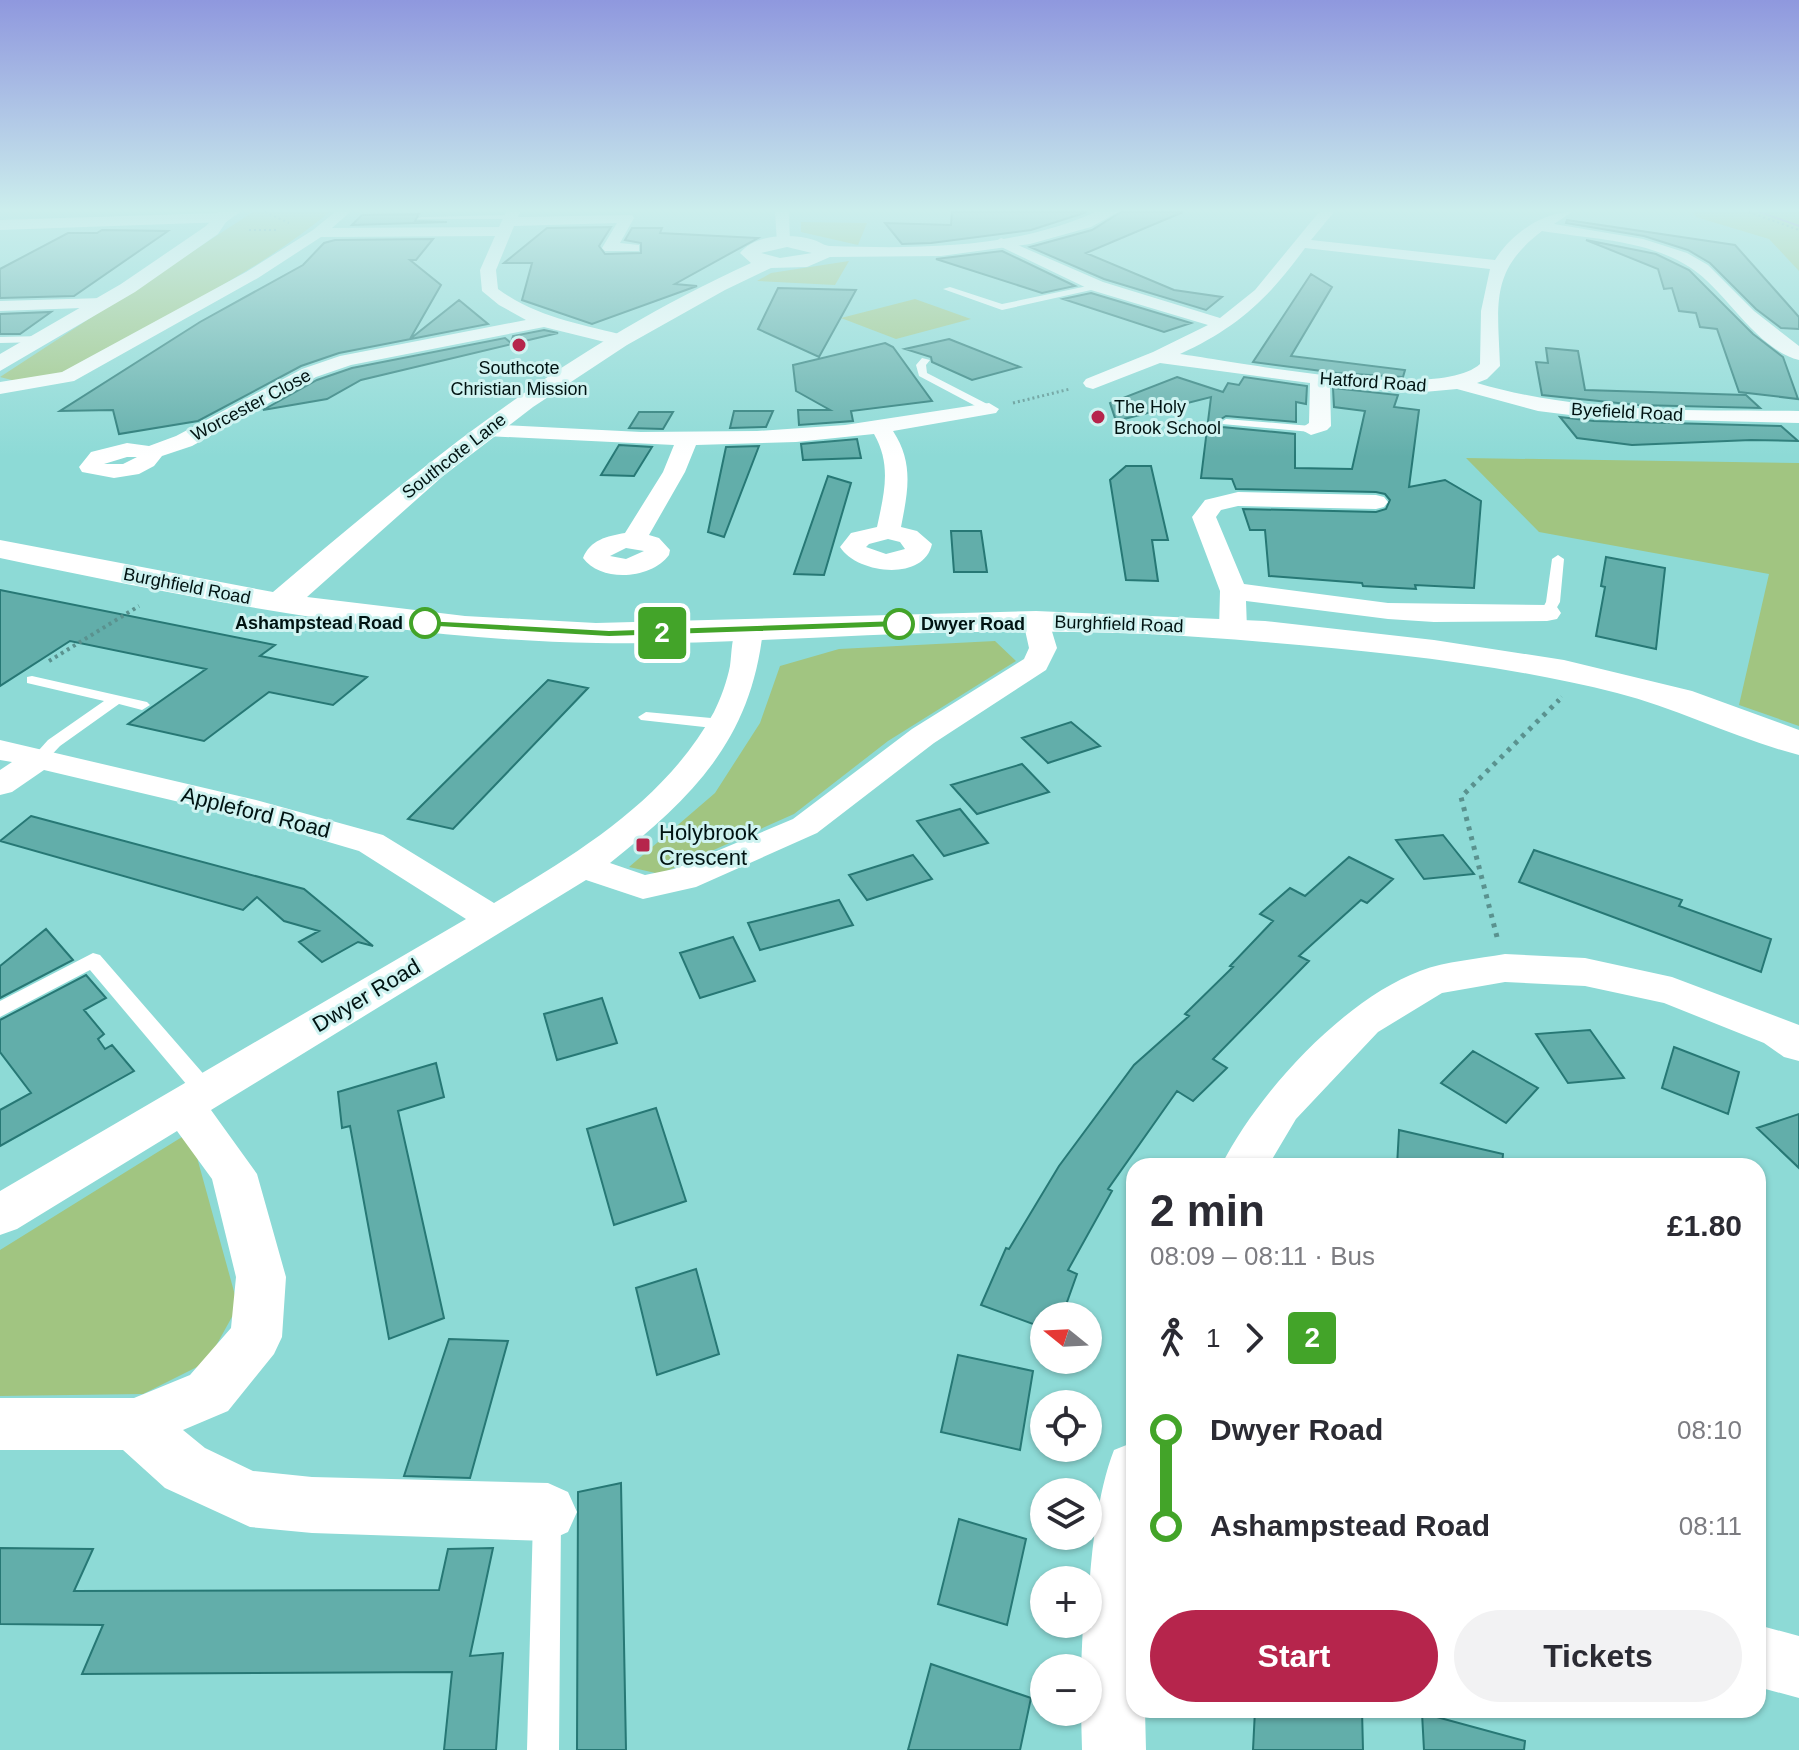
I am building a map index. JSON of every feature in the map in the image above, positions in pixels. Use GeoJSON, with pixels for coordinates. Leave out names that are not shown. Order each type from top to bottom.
{"type":"FeatureCollection","features":[{"type":"Feature","properties":{"kind":"street"},"geometry":{"type":"LineString","coordinates":[[1,363],[117,294]]}},
{"type":"Feature","properties":{"kind":"street"},"geometry":{"type":"LineString","coordinates":[[0,388],[67,377],[217,294]]}},
{"type":"Feature","properties":{"kind":"street"},"geometry":{"type":"LineString","coordinates":[[493,294],[512,309],[543,322],[621,340]]}},
{"type":"Feature","properties":{"kind":"street","name":"Southcote Lane"},"geometry":{"type":"LineString","coordinates":[[280,603],[390,506],[486,430],[621,340],[703,294]]}},
{"type":"Feature","properties":{"kind":"street"},"geometry":{"type":"LineString","coordinates":[[1122,294],[1222,324]]}},
{"type":"Feature","properties":{"kind":"street"},"geometry":{"type":"LineString","coordinates":[[1093,383],[1159,357],[1222,324],[1261,294]]}},
{"type":"Feature","properties":{"kind":"street","name":"Hatford Road"},"geometry":{"type":"LineString","coordinates":[[1159,357],[1320,379],[1413,387],[1458,383],[1480,375],[1490,366],[1491,294]]}},
{"type":"Feature","properties":{"kind":"street"},"geometry":{"type":"LineString","coordinates":[[1726,294],[1772,336],[1799,354]]}},
{"type":"Feature","properties":{"kind":"street"},"geometry":{"type":"LineString","coordinates":[[0,306],[103,303]]}},
{"type":"Feature","properties":{"kind":"street","name":"Worcester Close"},"geometry":{"type":"LineString","coordinates":[[149,453],[184,441],[322,369],[347,360],[543,322]]}},
{"type":"Feature","properties":{"kind":"street"},"geometry":{"type":"LineString","coordinates":[[1772,336],[1799,336]]}},
{"type":"Feature","properties":{"kind":"street"},"geometry":{"type":"LineString","coordinates":[[1311,429],[1320,426],[1320,379]]}},
{"type":"Feature","properties":{"kind":"street","name":"Byefield Road"},"geometry":{"type":"LineString","coordinates":[[1458,383],[1509,399],[1563,409],[1622,414],[1799,417]]}},
{"type":"Feature","properties":{"kind":"street"},"geometry":{"type":"LineString","coordinates":[[486,430],[570,437],[688,439],[798,436],[989,409]]}},
{"type":"Feature","properties":{"kind":"street"},"geometry":{"type":"LineString","coordinates":[[880,426],[895,447],[899,472],[888,532]]}},
{"type":"Feature","properties":{"kind":"street"},"geometry":{"type":"LineString","coordinates":[[634,539],[674,472],[688,439]]}},
{"type":"Feature","properties":{"kind":"street"},"geometry":{"type":"LineString","coordinates":[[1233,629],[1233,591],[1204,517],[1213,505],[1238,499],[1383,502]]}},
{"type":"Feature","properties":{"kind":"street","name":"Burghfield Road"},"geometry":{"type":"LineString","coordinates":[[0,549],[227,596],[402,621],[534,631],[749,630],[1037,621],[1233,629],[1462,654],[1578,674],[1700,705],[1799,743]]}},
{"type":"Feature","properties":{"kind":"street"},"geometry":{"type":"LineString","coordinates":[[1233,591],[1388,611],[1434,614],[1547,613]]}},
{"type":"Feature","properties":{"kind":"street"},"geometry":{"type":"LineString","coordinates":[[583,866],[643,887],[683,879],[805,826],[923,736],[1036,664],[1043,648],[1037,621]]}},
{"type":"Feature","properties":{"kind":"street","name":"Dwyer Road"},"geometry":{"type":"LineString","coordinates":[[0,1215],[583,866],[653,813],[684,782],[734,702],[748,654],[749,630]]}},
{"type":"Feature","properties":{"kind":"street","name":"Appleford Road"},"geometry":{"type":"LineString","coordinates":[[0,750],[256,810],[371,843],[493,919]]}},
{"type":"Feature","properties":{"kind":"street"},"geometry":{"type":"LineString","coordinates":[[0,785],[38,760]]}},
{"type":"Feature","properties":{"kind":"street"},"geometry":{"type":"LineString","coordinates":[[1249,1158],[1281,1107],[1364,1021],[1432,981],[1505,968],[1585,972],[1672,991],[1779,1032],[1799,1046]]}},
{"type":"Feature","properties":{"kind":"street"},"geometry":{"type":"LineString","coordinates":[[0,1424],[134,1424],[209,1393],[256,1337],[261,1277],[234,1174],[201,1127],[193,1100]]}},
{"type":"Feature","properties":{"kind":"street"},"geometry":{"type":"LineString","coordinates":[[134,1424],[185,1468],[250,1499],[312,1505],[548,1512]]}},
{"type":"Feature","properties":{"kind":"street"},"geometry":{"type":"LineString","coordinates":[[1114,1750],[1111,1645],[1126,1534]]}},
{"type":"Feature","properties":{"kind":"street"},"geometry":{"type":"LineString","coordinates":[[1766,1658],[1799,1667]]}},
{"type":"Feature","properties":{"kind":"lane"},"geometry":{"type":"LineString","coordinates":[[961,294],[1002,307],[1062,294]]}},
{"type":"Feature","properties":{"kind":"lane"},"geometry":{"type":"LineString","coordinates":[[0,340],[43,339]]}},
{"type":"Feature","properties":{"kind":"lane"},"geometry":{"type":"LineString","coordinates":[[925,360],[921,365],[922,374],[989,409]]}},
{"type":"Feature","properties":{"kind":"lane"},"geometry":{"type":"LineString","coordinates":[[1226,422],[1311,429]]}},
{"type":"Feature","properties":{"kind":"lane"},"geometry":{"type":"LineString","coordinates":[[1547,613],[1553,602],[1558,559]]}},
{"type":"Feature","properties":{"kind":"lane"},"geometry":{"type":"LineString","coordinates":[[32,680],[142,705]]}},
{"type":"Feature","properties":{"kind":"lane"},"geometry":{"type":"LineString","coordinates":[[38,760],[54,743],[117,699]]}},
{"type":"Feature","properties":{"kind":"lane"},"geometry":{"type":"LineString","coordinates":[[646,717],[722,724]]}},
{"type":"Feature","properties":{"kind":"lane"},"geometry":{"type":"LineString","coordinates":[[0,1010],[93,960],[193,1100]]}},
{"type":"Feature","properties":{"kind":"lane"},"geometry":{"type":"LineString","coordinates":[[543,1750],[548,1512]]}},
{"type":"Feature","properties":{"kind":"path"},"geometry":{"type":"LineString","coordinates":[[989,409],[1093,383]]}},
{"type":"Feature","properties":{"kind":"path"},"geometry":{"type":"LineString","coordinates":[[48,662],[139,606]]}},
{"type":"Feature","properties":{"kind":"path"},"geometry":{"type":"LineString","coordinates":[[1505,968],[1461,797],[1568,690],[1578,674]]}},
{"type":"Feature","properties":{"kind":"green space"},"geometry":{"type":"Polygon","coordinates":[[[128,294],[207,294],[56,376],[23,383],[0,377],[128,294]]]}},
{"type":"Feature","properties":{"kind":"green space"},"geometry":{"type":"Polygon","coordinates":[[[915,299],[971,319],[896,339],[841,318],[915,299]]]}},
{"type":"Feature","properties":{"kind":"green space"},"geometry":{"type":"Polygon","coordinates":[[[1466,458],[1799,463],[1799,726],[1739,705],[1769,574],[1539,532],[1466,458]]]}},
{"type":"Feature","properties":{"kind":"green space"},"geometry":{"type":"Polygon","coordinates":[[[995,641],[1016,661],[888,741],[794,814],[660,874],[629,867],[715,793],[760,723],[780,666],[839,649],[995,641]]]}},
{"type":"Feature","properties":{"kind":"green space"},"geometry":{"type":"Polygon","coordinates":[[[190,1132],[238,1306],[207,1362],[143,1394],[0,1396],[0,1250],[190,1132]]]}},
{"type":"Feature","properties":{"kind":"building"},"geometry":{"type":"Polygon","coordinates":[[[0,294],[77,294],[74,296],[0,298],[0,294]]]}},
{"type":"Feature","properties":{"kind":"building"},"geometry":{"type":"Polygon","coordinates":[[[251,294],[436,294],[410,339],[459,300],[488,324],[339,353],[301,366],[198,421],[119,434],[113,410],[60,411],[200,322],[251,294]]]}},
{"type":"Feature","properties":{"kind":"building"},"geometry":{"type":"Polygon","coordinates":[[[524,294],[676,294],[592,324],[522,300],[524,294]]]}},
{"type":"Feature","properties":{"kind":"building"},"geometry":{"type":"Polygon","coordinates":[[[775,294],[854,294],[819,357],[758,329],[775,294]]]}},
{"type":"Feature","properties":{"kind":"building"},"geometry":{"type":"Polygon","coordinates":[[[1093,294],[1191,323],[1164,332],[1063,299],[1093,294]]]}},
{"type":"Feature","properties":{"kind":"building"},"geometry":{"type":"Polygon","coordinates":[[[1152,294],[1222,297],[1206,310],[1152,294]]]}},
{"type":"Feature","properties":{"kind":"building"},"geometry":{"type":"Polygon","coordinates":[[[1298,294],[1328,294],[1291,356],[1405,370],[1403,377],[1337,373],[1253,362],[1298,294]]]}},
{"type":"Feature","properties":{"kind":"building"},"geometry":{"type":"Polygon","coordinates":[[[1674,294],[1713,294],[1753,334],[1783,357],[1798,399],[1739,392],[1717,329],[1700,327],[1696,313],[1679,311],[1674,294]]]}},
{"type":"Feature","properties":{"kind":"building"},"geometry":{"type":"Polygon","coordinates":[[[1741,294],[1778,294],[1799,317],[1799,329],[1781,328],[1741,294]]]}},
{"type":"Feature","properties":{"kind":"building"},"geometry":{"type":"Polygon","coordinates":[[[51,312],[20,334],[0,334],[0,314],[51,312]]]}},
{"type":"Feature","properties":{"kind":"building"},"geometry":{"type":"Polygon","coordinates":[[[544,330],[558,333],[361,380],[327,399],[263,410],[317,380],[352,368],[505,338],[511,343],[513,336],[544,330]]]}},
{"type":"Feature","properties":{"kind":"building"},"geometry":{"type":"Polygon","coordinates":[[[949,339],[1020,367],[972,380],[932,362],[931,357],[905,349],[949,339]]]}},
{"type":"Feature","properties":{"kind":"building"},"geometry":{"type":"Polygon","coordinates":[[[885,343],[893,347],[932,401],[851,411],[853,421],[799,425],[798,410],[830,410],[796,391],[793,365],[885,343]]]}},
{"type":"Feature","properties":{"kind":"building"},"geometry":{"type":"Polygon","coordinates":[[[1546,348],[1578,351],[1585,390],[1746,395],[1760,408],[1637,405],[1542,395],[1536,362],[1548,363],[1546,348]]]}},
{"type":"Feature","properties":{"kind":"building"},"geometry":{"type":"Polygon","coordinates":[[[1177,377],[1223,392],[1228,383],[1239,385],[1244,377],[1307,386],[1306,404],[1296,402],[1296,422],[1226,416],[1218,421],[1222,427],[1295,434],[1295,468],[1352,469],[1365,411],[1334,407],[1333,388],[1398,395],[1394,407],[1419,410],[1409,487],[1445,480],[1481,501],[1474,588],[1363,586],[1362,583],[1269,576],[1265,530],[1250,530],[1243,509],[1376,512],[1386,509],[1390,500],[1385,494],[1376,492],[1236,489],[1232,479],[1201,478],[1211,397],[1116,421],[1110,403],[1177,377]]]}},
{"type":"Feature","properties":{"kind":"building"},"geometry":{"type":"Polygon","coordinates":[[[734,411],[773,411],[766,427],[730,428],[734,411]]]}},
{"type":"Feature","properties":{"kind":"building"},"geometry":{"type":"Polygon","coordinates":[[[639,412],[673,412],[663,429],[629,428],[639,412]]]}},
{"type":"Feature","properties":{"kind":"building"},"geometry":{"type":"Polygon","coordinates":[[[1560,417],[1594,421],[1781,426],[1798,441],[1632,445],[1577,438],[1560,417]]]}},
{"type":"Feature","properties":{"kind":"building"},"geometry":{"type":"Polygon","coordinates":[[[857,439],[861,458],[803,460],[801,444],[857,439]]]}},
{"type":"Feature","properties":{"kind":"building"},"geometry":{"type":"Polygon","coordinates":[[[619,445],[652,447],[634,476],[601,475],[619,445]]]}},
{"type":"Feature","properties":{"kind":"building"},"geometry":{"type":"Polygon","coordinates":[[[759,446],[724,537],[708,532],[726,447],[759,446]]]}},
{"type":"Feature","properties":{"kind":"building"},"geometry":{"type":"Polygon","coordinates":[[[1126,466],[1151,466],[1168,540],[1152,540],[1158,581],[1126,580],[1110,480],[1126,466]]]}},
{"type":"Feature","properties":{"kind":"building"},"geometry":{"type":"Polygon","coordinates":[[[828,476],[851,483],[824,575],[794,574],[828,476]]]}},
{"type":"Feature","properties":{"kind":"building"},"geometry":{"type":"Polygon","coordinates":[[[951,531],[981,531],[987,572],[954,572],[951,531]]]}},
{"type":"Feature","properties":{"kind":"building"},"geometry":{"type":"Polygon","coordinates":[[[1606,557],[1665,568],[1656,649],[1596,636],[1605,587],[1601,586],[1606,557]]]}},
{"type":"Feature","properties":{"kind":"building"},"geometry":{"type":"Polygon","coordinates":[[[0,590],[275,645],[260,656],[367,677],[333,705],[269,692],[204,741],[128,724],[206,669],[70,641],[0,686],[0,590]]]}},
{"type":"Feature","properties":{"kind":"building"},"geometry":{"type":"Polygon","coordinates":[[[548,680],[588,688],[453,829],[408,819],[548,680]]]}},
{"type":"Feature","properties":{"kind":"building"},"geometry":{"type":"Polygon","coordinates":[[[1071,722],[1100,746],[1048,763],[1022,738],[1071,722]]]}},
{"type":"Feature","properties":{"kind":"building"},"geometry":{"type":"Polygon","coordinates":[[[1022,764],[1049,792],[977,814],[951,785],[1022,764]]]}},
{"type":"Feature","properties":{"kind":"building"},"geometry":{"type":"Polygon","coordinates":[[[960,809],[988,843],[944,856],[917,821],[960,809]]]}},
{"type":"Feature","properties":{"kind":"building"},"geometry":{"type":"Polygon","coordinates":[[[31,816],[304,889],[373,946],[358,942],[322,962],[299,942],[319,931],[284,921],[257,897],[243,910],[0,841],[31,816]]]}},
{"type":"Feature","properties":{"kind":"building"},"geometry":{"type":"Polygon","coordinates":[[[1443,835],[1474,874],[1424,879],[1396,840],[1443,835]]]}},
{"type":"Feature","properties":{"kind":"building"},"geometry":{"type":"Polygon","coordinates":[[[1534,850],[1682,900],[1679,906],[1771,939],[1761,972],[1519,882],[1534,850]]]}},
{"type":"Feature","properties":{"kind":"building"},"geometry":{"type":"Polygon","coordinates":[[[913,855],[932,879],[867,900],[849,875],[913,855]]]}},
{"type":"Feature","properties":{"kind":"building"},"geometry":{"type":"Polygon","coordinates":[[[1349,857],[1393,879],[1367,903],[1361,900],[1299,956],[1309,961],[1213,1059],[1227,1068],[1193,1101],[1177,1091],[1130,1158],[1126,1158],[1126,1163],[1108,1189],[1112,1191],[1068,1270],[1077,1274],[1067,1302],[1030,1302],[1030,1323],[981,1305],[1006,1248],[1009,1249],[1059,1166],[1134,1065],[1189,1016],[1185,1014],[1233,967],[1230,966],[1273,921],[1260,914],[1290,888],[1305,896],[1349,857]]]}},
{"type":"Feature","properties":{"kind":"building"},"geometry":{"type":"Polygon","coordinates":[[[839,900],[853,925],[760,950],[748,923],[839,900]]]}},
{"type":"Feature","properties":{"kind":"building"},"geometry":{"type":"Polygon","coordinates":[[[46,929],[73,960],[0,998],[0,966],[46,929]]]}},
{"type":"Feature","properties":{"kind":"building"},"geometry":{"type":"Polygon","coordinates":[[[733,937],[755,981],[700,998],[680,953],[733,937]]]}},
{"type":"Feature","properties":{"kind":"building"},"geometry":{"type":"Polygon","coordinates":[[[86,975],[106,998],[84,1010],[104,1034],[98,1039],[105,1049],[112,1045],[134,1071],[0,1146],[0,1110],[31,1093],[0,1052],[0,1020],[86,975]]]}},
{"type":"Feature","properties":{"kind":"building"},"geometry":{"type":"Polygon","coordinates":[[[602,998],[617,1043],[557,1060],[544,1014],[602,998]]]}},
{"type":"Feature","properties":{"kind":"building"},"geometry":{"type":"Polygon","coordinates":[[[1590,1030],[1624,1078],[1568,1083],[1536,1034],[1590,1030]]]}},
{"type":"Feature","properties":{"kind":"building"},"geometry":{"type":"Polygon","coordinates":[[[1674,1047],[1739,1072],[1728,1114],[1662,1088],[1674,1047]]]}},
{"type":"Feature","properties":{"kind":"building"},"geometry":{"type":"Polygon","coordinates":[[[1473,1051],[1538,1088],[1506,1123],[1441,1083],[1473,1051]]]}},
{"type":"Feature","properties":{"kind":"building"},"geometry":{"type":"Polygon","coordinates":[[[436,1063],[444,1097],[398,1111],[444,1318],[389,1339],[350,1126],[342,1128],[338,1092],[436,1063]]]}},
{"type":"Feature","properties":{"kind":"building"},"geometry":{"type":"Polygon","coordinates":[[[656,1108],[686,1201],[614,1225],[587,1129],[656,1108]]]}},
{"type":"Feature","properties":{"kind":"building"},"geometry":{"type":"Polygon","coordinates":[[[1799,1114],[1799,1168],[1757,1128],[1799,1114]]]}},
{"type":"Feature","properties":{"kind":"building"},"geometry":{"type":"Polygon","coordinates":[[[1399,1130],[1503,1154],[1503,1158],[1397,1158],[1399,1130]]]}},
{"type":"Feature","properties":{"kind":"building"},"geometry":{"type":"Polygon","coordinates":[[[696,1269],[719,1354],[657,1375],[636,1288],[696,1269]]]}},
{"type":"Feature","properties":{"kind":"building"},"geometry":{"type":"Polygon","coordinates":[[[449,1339],[508,1341],[470,1478],[404,1476],[449,1339]]]}},
{"type":"Feature","properties":{"kind":"building"},"geometry":{"type":"Polygon","coordinates":[[[958,1355],[1030,1370],[1033,1374],[1020,1450],[941,1432],[958,1355]]]}},
{"type":"Feature","properties":{"kind":"building"},"geometry":{"type":"Polygon","coordinates":[[[621,1483],[626,1750],[577,1750],[578,1492],[621,1483]]]}},
{"type":"Feature","properties":{"kind":"building"},"geometry":{"type":"Polygon","coordinates":[[[959,1519],[1026,1539],[1007,1625],[938,1604],[959,1519]]]}},
{"type":"Feature","properties":{"kind":"building"},"geometry":{"type":"Polygon","coordinates":[[[0,1548],[93,1549],[74,1591],[439,1590],[448,1549],[493,1548],[470,1656],[503,1653],[496,1750],[444,1750],[452,1672],[82,1674],[103,1625],[0,1624],[0,1548]]]}},
{"type":"Feature","properties":{"kind":"building"},"geometry":{"type":"Polygon","coordinates":[[[931,1664],[1030,1698],[1020,1750],[908,1750],[931,1664]]]}},
{"type":"Feature","properties":{"kind":"building"},"geometry":{"type":"Polygon","coordinates":[[[1255,1718],[1362,1718],[1363,1750],[1253,1750],[1255,1718]]]}},
{"type":"Feature","properties":{"kind":"building"},"geometry":{"type":"Polygon","coordinates":[[[1422,1718],[1440,1718],[1525,1741],[1524,1750],[1424,1750],[1422,1718]]]}},
{"type":"Feature","properties":{"kind":"bus line","name":"2"},"geometry":{"type":"LineString","coordinates":[[425,623],[609,633],[899,624]]}},
{"type":"Feature","properties":{"kind":"place","name":"Southcote Christian Mission"},"geometry":{"type":"Point","coordinates":[519,345]}},
{"type":"Feature","properties":{"kind":"place","name":"The Holy Brook School"},"geometry":{"type":"Point","coordinates":[1098,417]}},
{"type":"Feature","properties":{"kind":"place","name":"Ashampstead Road"},"geometry":{"type":"Point","coordinates":[425,623]}},
{"type":"Feature","properties":{"kind":"place","name":"Dwyer Road"},"geometry":{"type":"Point","coordinates":[899,624]}},
{"type":"Feature","properties":{"kind":"place","name":"Holybrook Crescent"},"geometry":{"type":"Point","coordinates":[643,845]}}]}
